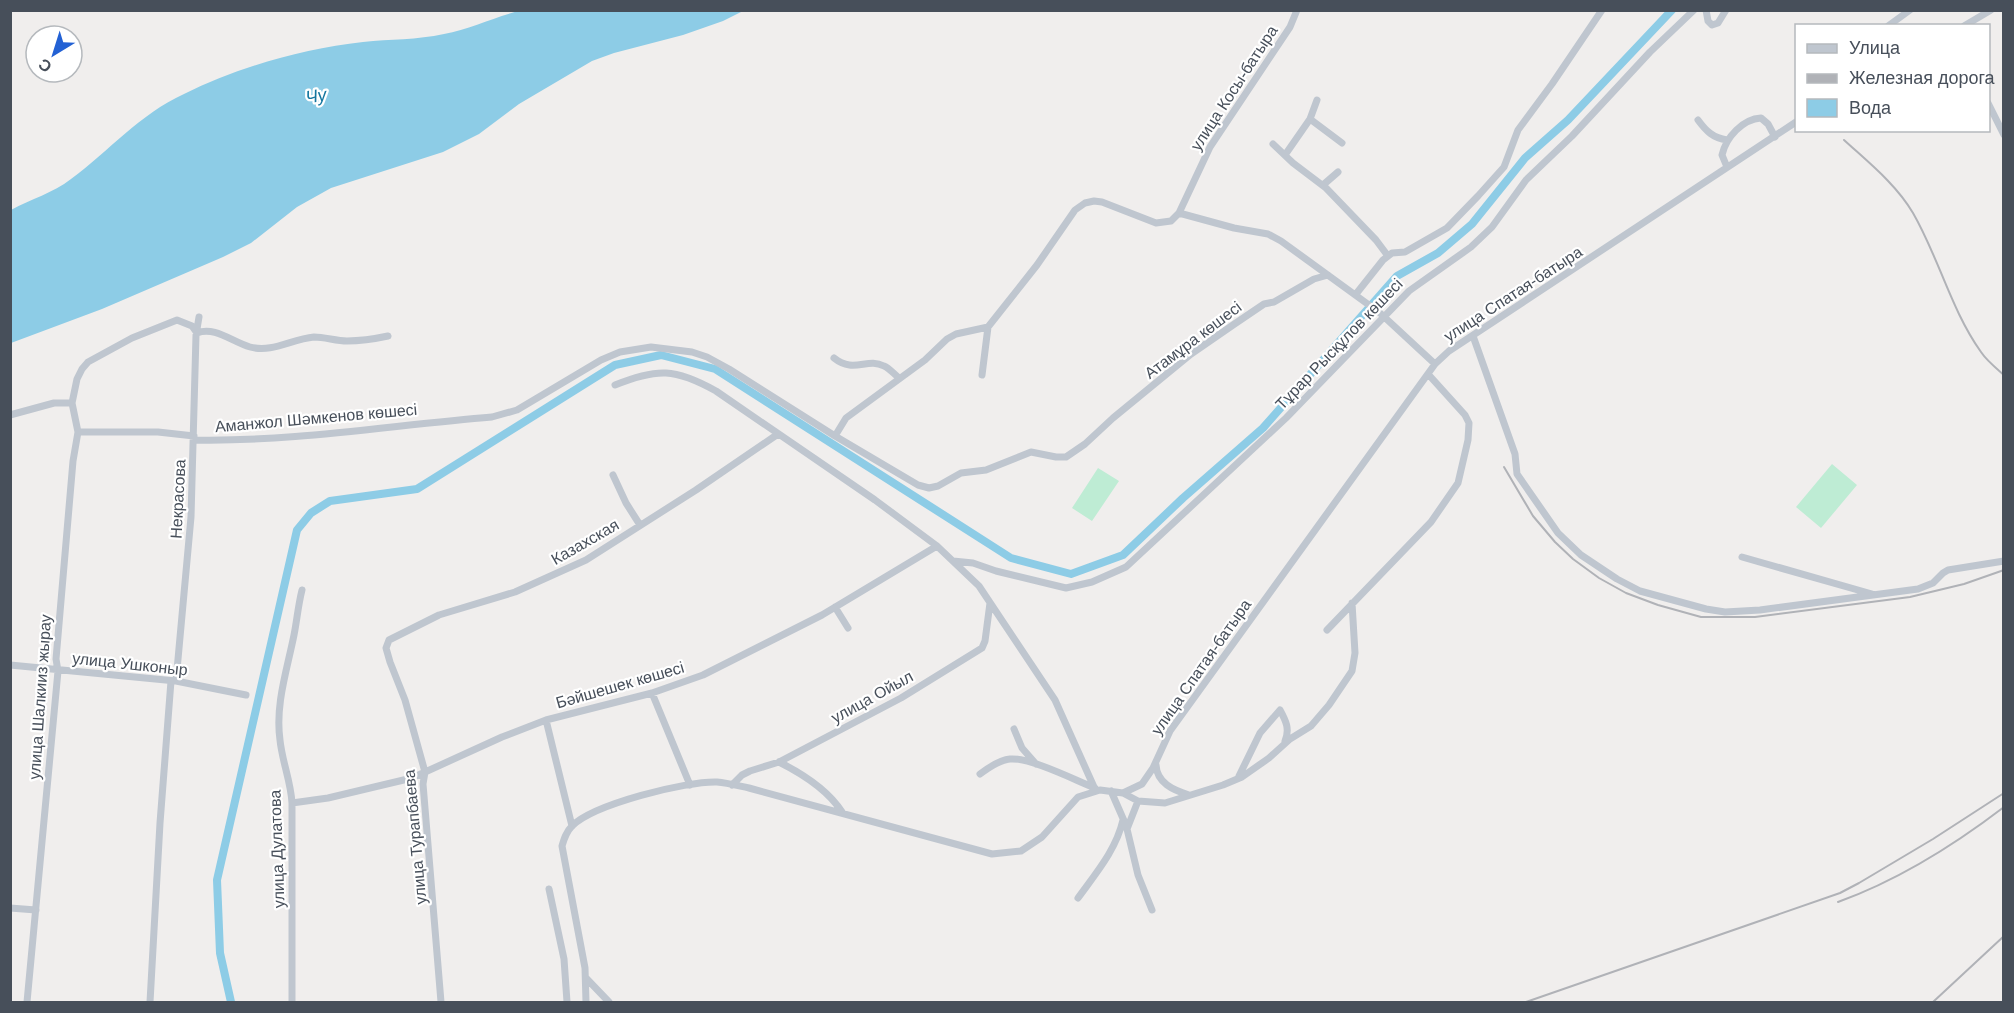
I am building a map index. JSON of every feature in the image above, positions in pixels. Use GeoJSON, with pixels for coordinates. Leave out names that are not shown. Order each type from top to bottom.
{"type":"FeatureCollection","features":[{"type":"Feature","properties":{"kind":"street","name":"улица Косы-батыра"},"geometry":{"type":"LineString","coordinates":[[1179,213],[1210,147],[1284,36],[1297,10]]}},
{"type":"Feature","properties":{"kind":"street"},"geometry":{"type":"LineString","coordinates":[[1359,296],[1388,256],[1392,253],[1405,252],[1447,228],[1504,167],[1518,130],[1602,10]]}},
{"type":"Feature","properties":{"kind":"street","name":"Тұрар Рысқұлов көшесі"},"geometry":{"type":"LineString","coordinates":[[953,561],[973,563],[1066,588],[1092,582],[1126,567],[1286,418],[1382,314],[1409,291],[1472,247],[1492,227],[1527,180],[1572,136],[1650,52],[1694,10]]}},
{"type":"Feature","properties":{"kind":"street"},"geometry":{"type":"LineString","coordinates":[[1706,10],[1708,21],[1712,25],[1718,24],[1726,10]]}},
{"type":"Feature","properties":{"kind":"street"},"geometry":{"type":"LineString","coordinates":[[1891,24],[1910,10]]}},
{"type":"Feature","properties":{"kind":"street"},"geometry":{"type":"LineString","coordinates":[[1968,24],[1991,10]]}},
{"type":"Feature","properties":{"kind":"street"},"geometry":{"type":"LineString","coordinates":[[1285,155],[1310,119],[1317,100]]}},
{"type":"Feature","properties":{"kind":"street"},"geometry":{"type":"LineString","coordinates":[[1990,105],[2004,135]]}},
{"type":"Feature","properties":{"kind":"street"},"geometry":{"type":"LineString","coordinates":[[1727,167],[1722,155],[1729,136],[1753,118],[1761,118],[1768,124],[1775,137]]}},
{"type":"Feature","properties":{"kind":"street"},"geometry":{"type":"LineString","coordinates":[[1310,119],[1342,143]]}},
{"type":"Feature","properties":{"kind":"street"},"geometry":{"type":"LineString","coordinates":[[1698,120],[1706,131],[1718,139],[1727,140]]}},
{"type":"Feature","properties":{"kind":"street","name":"улица Спатая-батыра"},"geometry":{"type":"LineString","coordinates":[[1123,793],[1142,784],[1156,762],[1170,731],[1435,364],[1449,351],[1795,123]]}},
{"type":"Feature","properties":{"kind":"street"},"geometry":{"type":"LineString","coordinates":[[1273,144],[1323,185],[1376,240],[1388,256]]}},
{"type":"Feature","properties":{"kind":"street"},"geometry":{"type":"LineString","coordinates":[[1323,185],[1338,172]]}},
{"type":"Feature","properties":{"kind":"street"},"geometry":{"type":"LineString","coordinates":[[982,375],[988,327],[1037,266],[1065,221],[1085,202],[1102,202],[1156,222],[1172,220],[1179,213],[1234,228],[1268,234],[1359,296],[1382,314],[1435,364]]}},
{"type":"Feature","properties":{"kind":"street","name":"Атамұра көшесі"},"geometry":{"type":"LineString","coordinates":[[835,436],[918,485],[929,488],[938,486],[961,473],[986,470],[1030,453],[1066,457],[1085,444],[1191,354],[1264,304],[1274,302],[1314,279],[1328,275]]}},
{"type":"Feature","properties":{"kind":"street","name":"Некрасова"},"geometry":{"type":"LineString","coordinates":[[150,1002],[160,823],[191,517],[199,317]]}},
{"type":"Feature","properties":{"kind":"street"},"geometry":{"type":"LineString","coordinates":[[10,415],[72,399],[77,379],[88,362],[132,338],[177,320],[192,326],[197,333],[204,330],[212,331],[250,347],[263,349],[312,338],[365,341],[388,336]]}},
{"type":"Feature","properties":{"kind":"street"},"geometry":{"type":"LineString","coordinates":[[835,436],[846,418],[925,360],[947,339],[956,334],[988,327]]}},
{"type":"Feature","properties":{"kind":"street"},"geometry":{"type":"LineString","coordinates":[[1473,336],[1515,454],[1517,474],[1558,533],[1581,555],[1640,591],[1706,609],[1725,612],[1760,610],[1918,590],[1948,570],[2004,561]]}},
{"type":"Feature","properties":{"kind":"street","name":"Аманжол Шәмкенов көшесі"},"geometry":{"type":"LineString","coordinates":[[78,432],[158,432],[194,438],[253,439],[492,417],[517,410],[602,360],[620,352],[651,347],[692,352],[707,357],[835,436]]}},
{"type":"Feature","properties":{"kind":"street"},"geometry":{"type":"LineString","coordinates":[[834,358],[855,366],[877,363],[886,366],[899,378]]}},
{"type":"Feature","properties":{"kind":"street"},"geometry":{"type":"LineString","coordinates":[[615,385],[653,372],[697,380],[875,500],[937,546],[979,586],[1055,700],[1097,789]]}},
{"type":"Feature","properties":{"kind":"street"},"geometry":{"type":"LineString","coordinates":[[1327,630],[1431,522],[1458,483],[1468,440],[1468,423],[1465,415],[1428,374]]}},
{"type":"Feature","properties":{"kind":"street","name":"улица Шалкииз жырау"},"geometry":{"type":"LineString","coordinates":[[27,1002],[58,671],[56,659],[73,461],[78,432],[72,399]]}},
{"type":"Feature","properties":{"kind":"street","name":"Казахская"},"geometry":{"type":"LineString","coordinates":[[389,640],[439,615],[515,592],[586,560],[696,490],[778,434]]}},
{"type":"Feature","properties":{"kind":"street"},"geometry":{"type":"LineString","coordinates":[[613,475],[626,503],[640,525]]}},
{"type":"Feature","properties":{"kind":"street","name":"Бәйшешек көшесі"},"geometry":{"type":"LineString","coordinates":[[292,803],[349,794],[412,778],[502,737],[546,720],[652,693],[703,675],[835,607],[937,546]]}},
{"type":"Feature","properties":{"kind":"street"},"geometry":{"type":"LineString","coordinates":[[1742,557],[1874,595]]}},
{"type":"Feature","properties":{"kind":"street","name":"улица Дулатова"},"geometry":{"type":"LineString","coordinates":[[292,1002],[292,791],[279,738],[280,704],[302,590]]}},
{"type":"Feature","properties":{"kind":"street","name":"улица Ойыл"},"geometry":{"type":"LineString","coordinates":[[732,785],[742,775],[779,762],[901,698],[982,648],[990,603]]}},
{"type":"Feature","properties":{"kind":"street"},"geometry":{"type":"LineString","coordinates":[[980,774],[989,767],[1010,759],[1036,764],[1097,789],[1123,793],[1138,801],[1165,803],[1238,779],[1269,758],[1284,743],[1311,726],[1329,705],[1352,671],[1355,653],[1355,625],[1352,603]]}},
{"type":"Feature","properties":{"kind":"street"},"geometry":{"type":"LineString","coordinates":[[835,607],[848,628]]}},
{"type":"Feature","properties":{"kind":"street","name":"улица Турапбаева"},"geometry":{"type":"LineString","coordinates":[[389,640],[386,648],[405,700],[425,772],[423,784],[441,1002]]}},
{"type":"Feature","properties":{"kind":"street","name":"улица Ушконыр"},"geometry":{"type":"LineString","coordinates":[[10,665],[173,681],[246,695]]}},
{"type":"Feature","properties":{"kind":"street"},"geometry":{"type":"LineString","coordinates":[[652,693],[690,785]]}},
{"type":"Feature","properties":{"kind":"street"},"geometry":{"type":"LineString","coordinates":[[1238,779],[1260,733],[1280,710],[1287,723],[1288,735],[1284,743]]}},
{"type":"Feature","properties":{"kind":"street"},"geometry":{"type":"LineString","coordinates":[[546,720],[572,825]]}},
{"type":"Feature","properties":{"kind":"street"},"geometry":{"type":"LineString","coordinates":[[1014,729],[1022,748],[1036,764]]}},
{"type":"Feature","properties":{"kind":"street"},"geometry":{"type":"LineString","coordinates":[[779,762],[819,787],[834,800],[842,812]]}},
{"type":"Feature","properties":{"kind":"street"},"geometry":{"type":"LineString","coordinates":[[1156,762],[1156,772],[1163,782],[1176,791],[1189,795]]}},
{"type":"Feature","properties":{"kind":"street"},"geometry":{"type":"LineString","coordinates":[[586,1002],[585,968],[562,846],[565,835],[572,825],[595,812],[643,795],[717,782],[842,812],[992,854],[1021,851],[1042,837],[1078,797],[1097,789]]}},
{"type":"Feature","properties":{"kind":"street"},"geometry":{"type":"LineString","coordinates":[[1111,791],[1127,829],[1138,875],[1152,910]]}},
{"type":"Feature","properties":{"kind":"street"},"geometry":{"type":"LineString","coordinates":[[1127,829],[1138,801]]}},
{"type":"Feature","properties":{"kind":"street"},"geometry":{"type":"LineString","coordinates":[[1078,898],[1100,870],[1120,831],[1123,820]]}},
{"type":"Feature","properties":{"kind":"street"},"geometry":{"type":"LineString","coordinates":[[549,890],[564,959],[567,1002]]}},
{"type":"Feature","properties":{"kind":"street"},"geometry":{"type":"LineString","coordinates":[[10,908],[36,910]]}},
{"type":"Feature","properties":{"kind":"street"},"geometry":{"type":"LineString","coordinates":[[585,978],[609,1002]]}},
{"type":"Feature","properties":{"kind":"green space"},"geometry":{"type":"Polygon","coordinates":[[[1832,464],[1857,485],[1821,528],[1796,507],[1832,464]]]}},
{"type":"Feature","properties":{"kind":"green space"},"geometry":{"type":"Polygon","coordinates":[[[1098,468],[1119,481],[1092,521],[1072,508],[1098,468]]]}},
{"type":"Feature","properties":{"kind":"water","name":"Чу"},"geometry":{"type":"Polygon","coordinates":[[[523,10],[743,11],[723,21],[683,35],[592,61],[519,104],[479,134],[443,152],[331,188],[297,207],[251,243],[223,257],[102,309],[11,343],[11,210],[64,184],[125,133],[168,102],[226,75],[294,54],[340,45],[444,34],[523,10]]]}},
{"type":"Feature","properties":{"kind":"waterway"},"geometry":{"type":"LineString","coordinates":[[231,1002],[220,953],[217,880],[297,530],[311,513],[330,501],[417,489],[615,365],[661,355],[715,369],[1011,558],[1071,574],[1123,555],[1183,498],[1263,428],[1397,276],[1438,253],[1472,224],[1525,158],[1568,120],[1672,10]]}},
{"type":"Feature","properties":{"kind":"railway"},"geometry":{"type":"LineString","coordinates":[[1844,140],[1881,174],[1906,202],[1922,230],[1961,319],[1981,352],[2004,375]]}},
{"type":"Feature","properties":{"kind":"railway"},"geometry":{"type":"LineString","coordinates":[[1504,467],[1533,516],[1573,559],[1599,578],[1626,593],[1701,617],[1755,617],[1910,597],[1964,584],[2004,570]]}},
{"type":"Feature","properties":{"kind":"railway"},"geometry":{"type":"LineString","coordinates":[[1526,1002],[1840,893],[1933,839],[2004,793]]}},
{"type":"Feature","properties":{"kind":"railway"},"geometry":{"type":"LineString","coordinates":[[1838,902],[1904,873],[1925,861],[2004,807]]}},
{"type":"Feature","properties":{"kind":"railway"},"geometry":{"type":"LineString","coordinates":[[1933,1002],[2004,936]]}}]}
